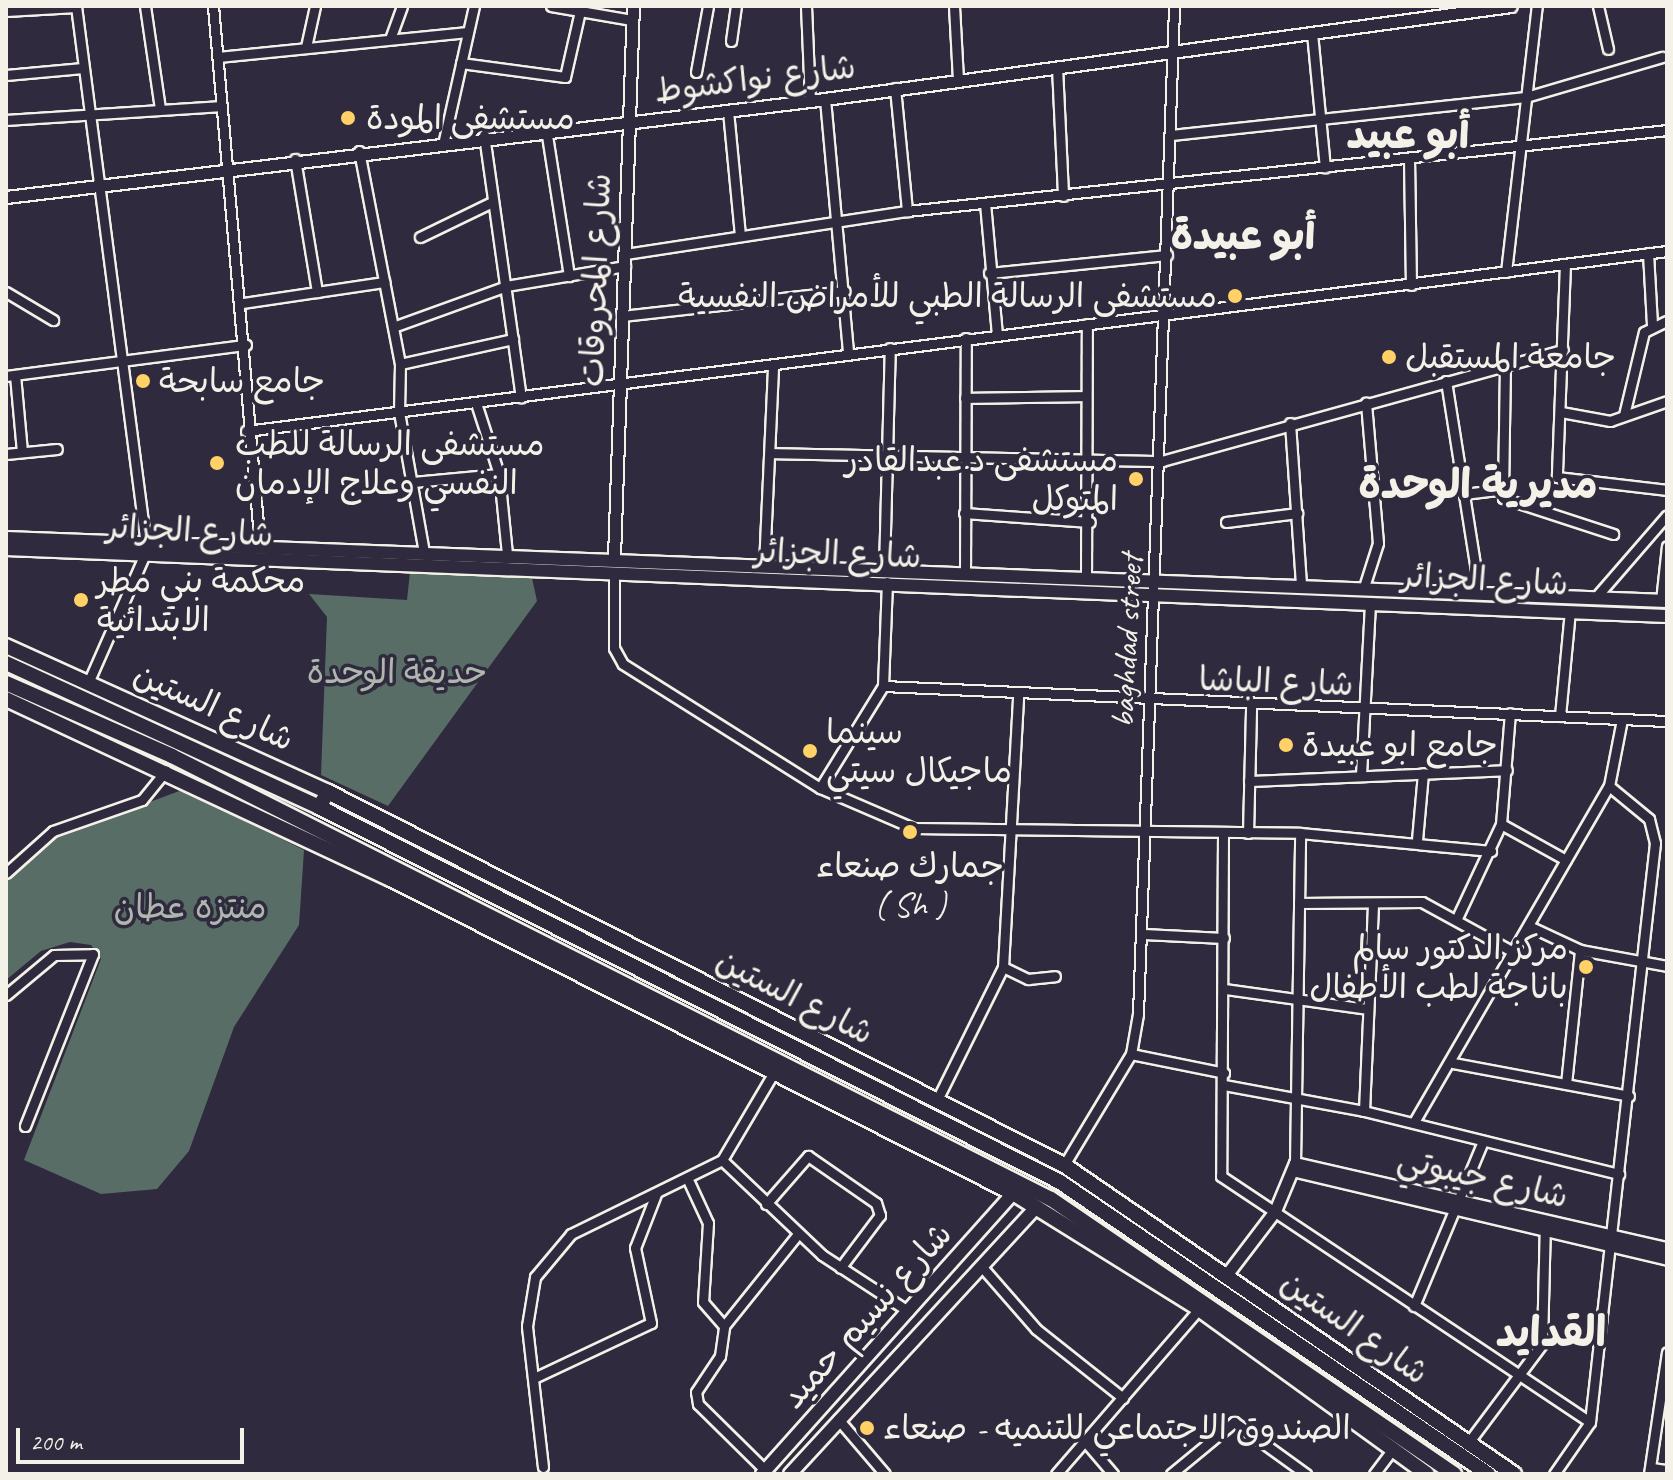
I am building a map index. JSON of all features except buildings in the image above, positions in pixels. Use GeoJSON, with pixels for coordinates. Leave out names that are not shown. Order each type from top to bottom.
{"type":"FeatureCollection","features":[{"type":"Feature","properties":{"kind":"main road","name":"شارع الجزائر"},"geometry":{"type":"LineString","coordinates":[[6,538],[341,565],[614,574],[885,576],[1155,586],[1370,602],[1486,604],[1667,616]]}},
{"type":"Feature","properties":{"kind":"main road","name":"شارع الجزائر"},"geometry":{"type":"LineString","coordinates":[[6,549],[145,551],[260,548],[614,557],[885,576],[965,574],[1086,578],[1155,586],[1301,585],[1479,590],[1664,601]]}},
{"type":"Feature","properties":{"kind":"main road"},"geometry":{"type":"LineString","coordinates":[[341,550],[341,565]]}},
{"type":"Feature","properties":{"kind":"main road"},"geometry":{"type":"LineString","coordinates":[[614,557],[614,574]]}},
{"type":"Feature","properties":{"kind":"main road"},"geometry":{"type":"LineString","coordinates":[[1479,590],[1486,604]]}},
{"type":"Feature","properties":{"kind":"main road","name":"شارع الستين"},"geometry":{"type":"LineString","coordinates":[[6,646],[328,792],[833,1057],[1060,1182],[1494,1471],[1514,1474]]}},
{"type":"Feature","properties":{"kind":"main road","name":"شارع الستين"},"geometry":{"type":"LineString","coordinates":[[6,663],[319,807],[496,897],[833,1057],[937,1100],[1064,1165],[1227,1274],[1468,1443],[1494,1471]]}},
{"type":"Feature","properties":{"kind":"main road","name":"شارع الستين"},"geometry":{"type":"LineString","coordinates":[[6,683],[394,873],[774,1072],[862,1107],[1203,1304],[1427,1474]]}},
{"type":"Feature","properties":{"kind":"main road","name":"شارع الستين"},"geometry":{"type":"LineString","coordinates":[[6,699],[486,912],[862,1107],[1051,1199],[1454,1474]]}},
{"type":"Feature","properties":{"kind":"main road"},"geometry":{"type":"LineString","coordinates":[[319,807],[328,792]]}},
{"type":"Feature","properties":{"kind":"main road"},"geometry":{"type":"LineString","coordinates":[[486,912],[496,897]]}},
{"type":"Feature","properties":{"kind":"main road","name":"شارع نسيم حميد"},"geometry":{"type":"LineString","coordinates":[[763,1472],[1013,1193]]}},
{"type":"Feature","properties":{"kind":"main road","name":"شارع نسيم حميد"},"geometry":{"type":"LineString","coordinates":[[790,1474],[1036,1207]]}},
{"type":"Feature","properties":{"kind":"main road"},"geometry":{"type":"LineString","coordinates":[[824,1404],[838,1419]]}},
{"type":"Feature","properties":{"kind":"street"},"geometry":{"type":"LineString","coordinates":[[6,11],[76,6],[94,185],[145,551],[88,683]]}},
{"type":"Feature","properties":{"kind":"street"},"geometry":{"type":"LineString","coordinates":[[145,6],[160,109]]}},
{"type":"Feature","properties":{"kind":"street"},"geometry":{"type":"LineString","coordinates":[[213,6],[226,168],[243,303],[246,431],[260,548]]}},
{"type":"Feature","properties":{"kind":"street"},"geometry":{"type":"LineString","coordinates":[[306,47],[315,6]]}},
{"type":"Feature","properties":{"kind":"street"},"geometry":{"type":"LineString","coordinates":[[390,39],[402,6]]}},
{"type":"Feature","properties":{"kind":"street"},"geometry":{"type":"LineString","coordinates":[[444,140],[474,6]]}},
{"type":"Feature","properties":{"kind":"street"},"geometry":{"type":"LineString","coordinates":[[551,6],[632,20]]}},
{"type":"Feature","properties":{"kind":"street","name":"شارع المحروقات"},"geometry":{"type":"LineString","coordinates":[[614,557],[633,6]]}},
{"type":"Feature","properties":{"kind":"street"},"geometry":{"type":"LineString","coordinates":[[696,72],[708,6]]}},
{"type":"Feature","properties":{"kind":"street"},"geometry":{"type":"LineString","coordinates":[[731,41],[736,6]]}},
{"type":"Feature","properties":{"kind":"street"},"geometry":{"type":"LineString","coordinates":[[806,6],[810,101]]}},
{"type":"Feature","properties":{"kind":"street"},"geometry":{"type":"LineString","coordinates":[[954,6],[958,80]]}},
{"type":"Feature","properties":{"kind":"street","name":"baghdad street"},"geometry":{"type":"LineString","coordinates":[[1064,1165],[1131,1054],[1143,934],[1146,702],[1162,461],[1174,6]]}},
{"type":"Feature","properties":{"kind":"street","name":"شارع نواكشوط"},"geometry":{"type":"LineString","coordinates":[[6,197],[484,135],[810,101],[1511,6]]}},
{"type":"Feature","properties":{"kind":"street"},"geometry":{"type":"LineString","coordinates":[[1506,272],[1537,6]]}},
{"type":"Feature","properties":{"kind":"street"},"geometry":{"type":"LineString","coordinates":[[1598,6],[1608,49]]}},
{"type":"Feature","properties":{"kind":"street"},"geometry":{"type":"LineString","coordinates":[[461,63],[565,77],[580,11]]}},
{"type":"Feature","properties":{"kind":"street"},"geometry":{"type":"LineString","coordinates":[[218,57],[468,32]]}},
{"type":"Feature","properties":{"kind":"street"},"geometry":{"type":"LineString","coordinates":[[1312,33],[1325,167]]}},
{"type":"Feature","properties":{"kind":"street"},"geometry":{"type":"LineString","coordinates":[[1171,135],[1526,97],[1662,57]]}},
{"type":"Feature","properties":{"kind":"street"},"geometry":{"type":"LineString","coordinates":[[1057,67],[1063,196]]}},
{"type":"Feature","properties":{"kind":"street"},"geometry":{"type":"LineString","coordinates":[[6,75],[83,68]]}},
{"type":"Feature","properties":{"kind":"street"},"geometry":{"type":"LineString","coordinates":[[895,88],[907,211]]}},
{"type":"Feature","properties":{"kind":"street"},"geometry":{"type":"LineString","coordinates":[[825,99],[845,291],[848,353]]}},
{"type":"Feature","properties":{"kind":"street"},"geometry":{"type":"LineString","coordinates":[[6,120],[87,111],[222,106]]}},
{"type":"Feature","properties":{"kind":"street"},"geometry":{"type":"LineString","coordinates":[[728,111],[740,235]]}},
{"type":"Feature","properties":{"kind":"street"},"geometry":{"type":"LineString","coordinates":[[546,129],[569,276]]}},
{"type":"Feature","properties":{"kind":"street"},"geometry":{"type":"LineString","coordinates":[[393,327],[506,286],[569,276],[625,260],[740,235],[907,211],[1667,130]]}},
{"type":"Feature","properties":{"kind":"street"},"geometry":{"type":"LineString","coordinates":[[484,135],[521,397]]}},
{"type":"Feature","properties":{"kind":"street"},"geometry":{"type":"LineString","coordinates":[[359,151],[400,364],[399,412],[424,552]]}},
{"type":"Feature","properties":{"kind":"street"},"geometry":{"type":"LineString","coordinates":[[1409,158],[1411,285]]}},
{"type":"Feature","properties":{"kind":"street"},"geometry":{"type":"LineString","coordinates":[[295,159],[317,292]]}},
{"type":"Feature","properties":{"kind":"street"},"geometry":{"type":"LineString","coordinates":[[420,237],[492,202]]}},
{"type":"Feature","properties":{"kind":"street"},"geometry":{"type":"LineString","coordinates":[[985,203],[997,335]]}},
{"type":"Feature","properties":{"kind":"street"},"geometry":{"type":"LineString","coordinates":[[246,431],[618,387],[966,338],[1087,324],[1165,320],[1667,251]]}},
{"type":"Feature","properties":{"kind":"street"},"geometry":{"type":"LineString","coordinates":[[1648,253],[1652,324]]}},
{"type":"Feature","properties":{"kind":"street"},"geometry":{"type":"LineString","coordinates":[[989,273],[1167,255]]}},
{"type":"Feature","properties":{"kind":"street"},"geometry":{"type":"LineString","coordinates":[[1565,264],[1557,477],[1667,490]]}},
{"type":"Feature","properties":{"kind":"street"},"geometry":{"type":"LineString","coordinates":[[243,303],[384,282]]}},
{"type":"Feature","properties":{"kind":"street"},"geometry":{"type":"LineString","coordinates":[[622,316],[845,291]]}},
{"type":"Feature","properties":{"kind":"street"},"geometry":{"type":"LineString","coordinates":[[6,292],[53,320]]}},
{"type":"Feature","properties":{"kind":"street"},"geometry":{"type":"LineString","coordinates":[[1624,415],[1644,332],[1652,324],[1667,321]]}},
{"type":"Feature","properties":{"kind":"street"},"geometry":{"type":"LineString","coordinates":[[1086,578],[1090,522],[1087,324]]}},
{"type":"Feature","properties":{"kind":"street"},"geometry":{"type":"LineString","coordinates":[[965,574],[966,338]]}},
{"type":"Feature","properties":{"kind":"street"},"geometry":{"type":"LineString","coordinates":[[400,364],[513,339]]}},
{"type":"Feature","properties":{"kind":"street"},"geometry":{"type":"LineString","coordinates":[[22,452],[18,403],[10,376],[246,345]]}},
{"type":"Feature","properties":{"kind":"street"},"geometry":{"type":"LineString","coordinates":[[820,788],[883,686],[891,458],[890,348]]}},
{"type":"Feature","properties":{"kind":"street"},"geometry":{"type":"LineString","coordinates":[[770,453],[964,460],[1162,461],[1290,423],[1563,350]]}},
{"type":"Feature","properties":{"kind":"street"},"geometry":{"type":"LineString","coordinates":[[764,566],[773,365]]}},
{"type":"Feature","properties":{"kind":"street"},"geometry":{"type":"LineString","coordinates":[[1505,365],[1503,498],[1613,534]]}},
{"type":"Feature","properties":{"kind":"street"},"geometry":{"type":"LineString","coordinates":[[1446,381],[1479,590]]}},
{"type":"Feature","properties":{"kind":"street"},"geometry":{"type":"LineString","coordinates":[[965,398],[1086,396]]}},
{"type":"Feature","properties":{"kind":"street"},"geometry":{"type":"LineString","coordinates":[[1561,412],[1610,421],[1667,401]]}},
{"type":"Feature","properties":{"kind":"street"},"geometry":{"type":"LineString","coordinates":[[6,404],[18,403]]}},
{"type":"Feature","properties":{"kind":"street"},"geometry":{"type":"LineString","coordinates":[[476,403],[499,474],[507,554]]}},
{"type":"Feature","properties":{"kind":"street"},"geometry":{"type":"LineString","coordinates":[[1364,587],[1378,543],[1366,403]]}},
{"type":"Feature","properties":{"kind":"street"},"geometry":{"type":"LineString","coordinates":[[1290,423],[1301,585]]}},
{"type":"Feature","properties":{"kind":"street"},"geometry":{"type":"LineString","coordinates":[[6,454],[57,449]]}},
{"type":"Feature","properties":{"kind":"street"},"geometry":{"type":"LineString","coordinates":[[413,482],[499,474]]}},
{"type":"Feature","properties":{"kind":"street"},"geometry":{"type":"LineString","coordinates":[[1464,494],[1503,489]]}},
{"type":"Feature","properties":{"kind":"street"},"geometry":{"type":"LineString","coordinates":[[964,513],[1090,522]]}},
{"type":"Feature","properties":{"kind":"street"},"geometry":{"type":"LineString","coordinates":[[1226,522],[1297,513]]}},
{"type":"Feature","properties":{"kind":"street"},"geometry":{"type":"LineString","coordinates":[[1596,597],[1667,515]]}},
{"type":"Feature","properties":{"kind":"street"},"geometry":{"type":"LineString","coordinates":[[1664,601],[1667,546]]}},
{"type":"Feature","properties":{"kind":"street"},"geometry":{"type":"LineString","coordinates":[[614,574],[614,648],[623,664],[820,788],[913,828],[1013,834],[1300,833],[1417,840],[1491,851]]}},
{"type":"Feature","properties":{"kind":"street"},"geometry":{"type":"LineString","coordinates":[[1361,775],[1370,602]]}},
{"type":"Feature","properties":{"kind":"street"},"geometry":{"type":"LineString","coordinates":[[1560,716],[1570,611]]}},
{"type":"Feature","properties":{"kind":"street","name":"شارع الباشا"},"geometry":{"type":"LineString","coordinates":[[883,686],[1251,707],[1510,713],[1667,721]]}},
{"type":"Feature","properties":{"kind":"street"},"geometry":{"type":"LineString","coordinates":[[937,1100],[1003,967],[1013,834],[1018,696]]}},
{"type":"Feature","properties":{"kind":"street"},"geometry":{"type":"LineString","coordinates":[[1248,833],[1251,707]]}},
{"type":"Feature","properties":{"kind":"street"},"geometry":{"type":"LineString","coordinates":[[1457,918],[1501,824],[1510,713]]}},
{"type":"Feature","properties":{"kind":"street"},"geometry":{"type":"LineString","coordinates":[[1414,1122],[1453,1063],[1609,786],[1622,719]]}},
{"type":"Feature","properties":{"kind":"street"},"geometry":{"type":"LineString","coordinates":[[6,873],[53,831],[142,800],[166,770]]}},
{"type":"Feature","properties":{"kind":"street"},"geometry":{"type":"LineString","coordinates":[[1249,781],[1507,770]]}},
{"type":"Feature","properties":{"kind":"street"},"geometry":{"type":"LineString","coordinates":[[1417,840],[1423,773]]}},
{"type":"Feature","properties":{"kind":"street"},"geometry":{"type":"LineString","coordinates":[[1554,1474],[1590,1422],[1644,963],[1655,843],[1649,819],[1609,786]]}},
{"type":"Feature","properties":{"kind":"street"},"geometry":{"type":"LineString","coordinates":[[1501,824],[1566,860]]}},
{"type":"Feature","properties":{"kind":"street"},"geometry":{"type":"LineString","coordinates":[[1227,1274],[1275,1211],[1296,1167],[1300,833]]}},
{"type":"Feature","properties":{"kind":"street"},"geometry":{"type":"LineString","coordinates":[[1223,834],[1225,989],[1221,1176],[1520,1380],[1590,1422]]}},
{"type":"Feature","properties":{"kind":"street"},"geometry":{"type":"LineString","coordinates":[[1299,903],[1422,902],[1457,918],[1515,953]]}},
{"type":"Feature","properties":{"kind":"street"},"geometry":{"type":"LineString","coordinates":[[1364,1111],[1373,904]]}},
{"type":"Feature","properties":{"kind":"street"},"geometry":{"type":"LineString","coordinates":[[1531,927],[1580,950],[1667,966]]}},
{"type":"Feature","properties":{"kind":"street"},"geometry":{"type":"LineString","coordinates":[[1143,934],[1224,938]]}},
{"type":"Feature","properties":{"kind":"street"},"geometry":{"type":"LineString","coordinates":[[1566,1084],[1580,950]]}},
{"type":"Feature","properties":{"kind":"street"},"geometry":{"type":"LineString","coordinates":[[6,995],[54,955],[93,954],[25,1126]]}},
{"type":"Feature","properties":{"kind":"street"},"geometry":{"type":"LineString","coordinates":[[1003,967],[1028,979],[1055,976]]}},
{"type":"Feature","properties":{"kind":"street"},"geometry":{"type":"LineString","coordinates":[[1225,989],[1368,1009]]}},
{"type":"Feature","properties":{"kind":"street"},"geometry":{"type":"LineString","coordinates":[[1131,1054],[1224,1073]]}},
{"type":"Feature","properties":{"kind":"street"},"geometry":{"type":"LineString","coordinates":[[1453,1063],[1629,1096]]}},
{"type":"Feature","properties":{"kind":"street"},"geometry":{"type":"LineString","coordinates":[[543,1467],[527,1312],[535,1277],[555,1246],[656,1194],[689,1182],[722,1160],[774,1072]]}},
{"type":"Feature","properties":{"kind":"street"},"geometry":{"type":"LineString","coordinates":[[1224,1085],[1414,1122],[1619,1174]]}},
{"type":"Feature","properties":{"kind":"street"},"geometry":{"type":"LineString","coordinates":[[1414,1306],[1483,1141]]}},
{"type":"Feature","properties":{"kind":"street"},"geometry":{"type":"LineString","coordinates":[[766,1204],[808,1156],[876,1203],[880,1215],[840,1268]]}},
{"type":"Feature","properties":{"kind":"street"},"geometry":{"type":"LineString","coordinates":[[722,1160],[798,1234],[840,1268],[908,1311]]}},
{"type":"Feature","properties":{"kind":"street","name":"شارع جيبوتي"},"geometry":{"type":"LineString","coordinates":[[1296,1167],[1545,1226],[1667,1248]]}},
{"type":"Feature","properties":{"kind":"street"},"geometry":{"type":"LineString","coordinates":[[689,1182],[708,1223],[703,1302],[724,1326]]}},
{"type":"Feature","properties":{"kind":"street"},"geometry":{"type":"LineString","coordinates":[[536,1377],[651,1323],[635,1248],[656,1194]]}},
{"type":"Feature","properties":{"kind":"street"},"geometry":{"type":"LineString","coordinates":[[1468,1443],[1520,1380],[1542,1344],[1545,1226]]}},
{"type":"Feature","properties":{"kind":"street"},"geometry":{"type":"LineString","coordinates":[[763,1472],[696,1398],[720,1356],[724,1326],[798,1234]]}},
{"type":"Feature","properties":{"kind":"street","name":"شارع جيبوتي"},"geometry":{"type":"LineString","coordinates":[[1610,1240],[1667,1259]]}},
{"type":"Feature","properties":{"kind":"street"},"geometry":{"type":"LineString","coordinates":[[982,1267],[1036,1329],[1123,1398]]}},
{"type":"Feature","properties":{"kind":"street"},"geometry":{"type":"LineString","coordinates":[[1056,1474],[1203,1304]]}},
{"type":"Feature","properties":{"kind":"street"},"geometry":{"type":"LineString","coordinates":[[1667,1352],[1664,1418],[1650,1471],[1667,1470]]}},
{"type":"Feature","properties":{"kind":"street"},"geometry":{"type":"LineString","coordinates":[[838,1419],[885,1474]]}},
{"type":"Feature","properties":{"kind":"street"},"geometry":{"type":"LineString","coordinates":[[1171,1474],[1234,1422],[1306,1474]]}},
{"type":"Feature","properties":{"kind":"street"},"geometry":{"type":"LineString","coordinates":[[1084,1440],[1113,1474]]}},
{"type":"Feature","properties":{"kind":"street"},"geometry":{"type":"LineString","coordinates":[[1374,1474],[1392,1450]]}},
{"type":"Feature","properties":{"kind":"green space","name":"حديقة الوحدة"},"geometry":{"type":"Polygon","coordinates":[[[410,572],[532,578],[537,601],[388,806],[321,775],[327,617],[309,594],[407,600],[410,572]]]}},
{"type":"Feature","properties":{"kind":"green space","name":"منتزه عطان"},"geometry":{"type":"Polygon","coordinates":[[[182,790],[304,850],[299,925],[234,1027],[189,1151],[157,1189],[101,1194],[24,1160],[101,959],[91,945],[70,942],[41,951],[6,980],[6,881],[50,839],[182,790]]]}},
{"type":"Feature","properties":{"kind":"place","name":"مستشفى المودة"},"geometry":{"type":"Point","coordinates":[348,118]}},
{"type":"Feature","properties":{"kind":"place","name":"مستشفى الرسالة الطبي للأمراض النفسية"},"geometry":{"type":"Point","coordinates":[1235,296]}},
{"type":"Feature","properties":{"kind":"place","name":"جامعة المستقبل"},"geometry":{"type":"Point","coordinates":[1389,357]}},
{"type":"Feature","properties":{"kind":"place","name":"جامع سابحة"},"geometry":{"type":"Point","coordinates":[143,381]}},
{"type":"Feature","properties":{"kind":"place","name":"مستشفى الرسالة للطب النفسي وعلاج الإدمان"},"geometry":{"type":"Point","coordinates":[217,463]}},
{"type":"Feature","properties":{"kind":"place","name":"مستشفى د.عبدالقادر المتوكل"},"geometry":{"type":"Point","coordinates":[1136,479]}},
{"type":"Feature","properties":{"kind":"place","name":"محكمة بني مطر الابتدائية"},"geometry":{"type":"Point","coordinates":[81,600]}},
{"type":"Feature","properties":{"kind":"place","name":"جامع ابو عبيدة"},"geometry":{"type":"Point","coordinates":[1286,745]}},
{"type":"Feature","properties":{"kind":"place","name":"سينما ماجيكال سيتي"},"geometry":{"type":"Point","coordinates":[810,751]}},
{"type":"Feature","properties":{"kind":"place","name":"جمارك صنعاء ( Sh )"},"geometry":{"type":"Point","coordinates":[910,832]}},
{"type":"Feature","properties":{"kind":"place","name":"مركز الدكتور سالم باناجة لطب الأطفال"},"geometry":{"type":"Point","coordinates":[1586,967]}},
{"type":"Feature","properties":{"kind":"place","name":"الصندوق الاجتماعي للتنميه - صنعاء"},"geometry":{"type":"Point","coordinates":[867,1428]}},
{"type":"Feature","properties":{"kind":"district","name":"أبو عبيد"},"geometry":{"type":"Point","coordinates":[1408,135]}},
{"type":"Feature","properties":{"kind":"district","name":"أبو عبيدة"},"geometry":{"type":"Point","coordinates":[1243,236]}},
{"type":"Feature","properties":{"kind":"district","name":"مديرية الوحدة"},"geometry":{"type":"Point","coordinates":[1478,485]}},
{"type":"Feature","properties":{"kind":"district","name":"القدايد"},"geometry":{"type":"Point","coordinates":[1551,1333]}}]}
